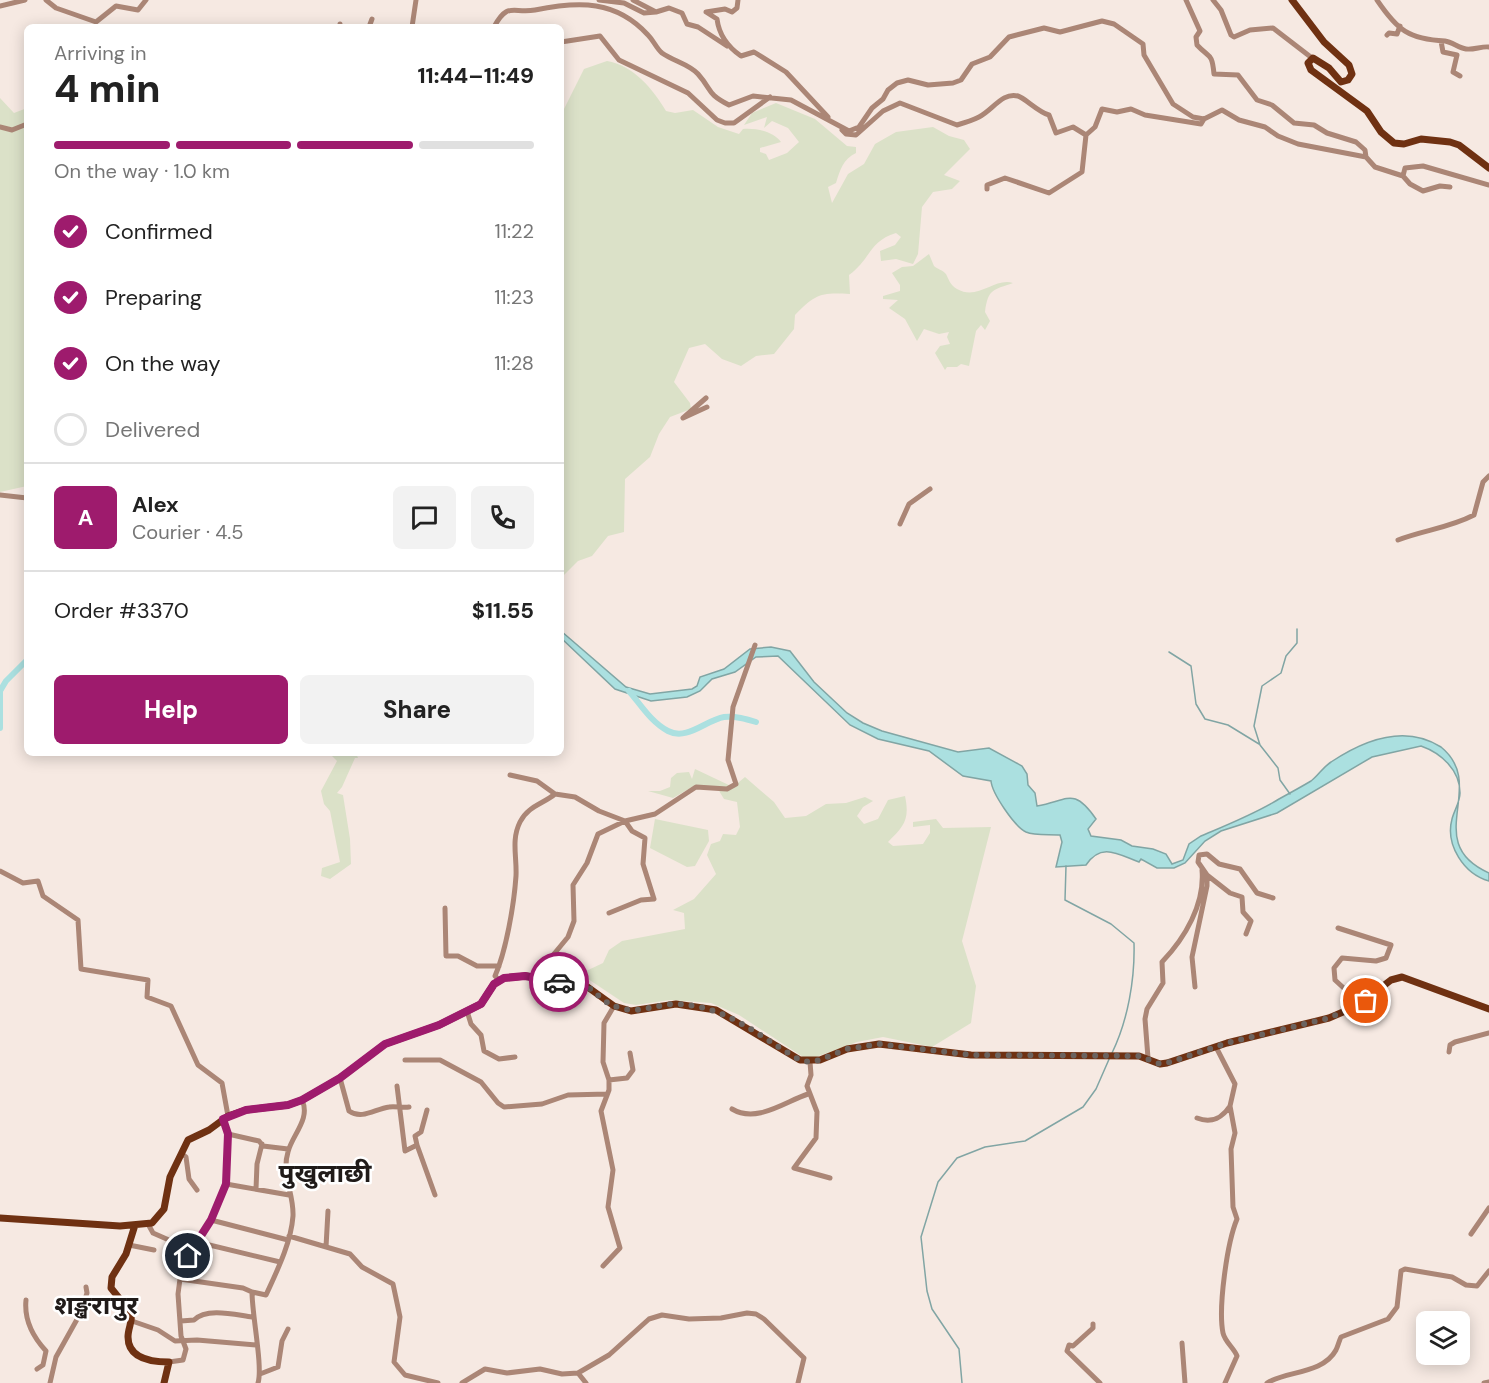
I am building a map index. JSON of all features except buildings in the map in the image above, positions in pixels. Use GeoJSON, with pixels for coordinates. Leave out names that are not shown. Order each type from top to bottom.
{"type":"FeatureCollection","features":[{"type":"Feature","properties":{"kind":"main road"},"geometry":{"type":"LineString","coordinates":[[1292,0],[1320,37],[1349,65],[1352,71],[1351,77],[1341,82],[1322,63],[1311,58],[1308,63],[1311,70],[1367,111],[1391,141],[1404,144],[1421,139],[1450,142],[1460,145],[1489,168]]}},
{"type":"Feature","properties":{"kind":"main road"},"geometry":{"type":"LineString","coordinates":[[0,1218],[53,1223],[135,1225],[155,1221],[162,1213],[170,1177],[188,1140],[209,1130],[226,1118],[246,1110],[288,1105],[302,1100],[340,1078],[385,1044],[467,1011],[484,1002],[499,980],[517,976],[582,983],[614,1006],[631,1011],[676,1004],[716,1010],[800,1060],[810,1062],[866,1045],[891,1044],[971,1055],[1119,1055],[1148,1058],[1163,1064],[1215,1047],[1329,1018],[1357,1006],[1391,980],[1402,977],[1489,1009]]}},
{"type":"Feature","properties":{"kind":"main road"},"geometry":{"type":"LineString","coordinates":[[135,1225],[129,1245],[111,1283],[113,1291],[130,1310],[132,1322],[128,1339],[136,1354],[151,1362],[169,1362],[164,1383]]}},
{"type":"Feature","properties":{"kind":"street"},"geometry":{"type":"LineString","coordinates":[[0,6],[26,0]]}},
{"type":"Feature","properties":{"kind":"street"},"geometry":{"type":"LineString","coordinates":[[46,0],[56,8],[96,22],[116,6],[138,10],[146,0]]}},
{"type":"Feature","properties":{"kind":"street"},"geometry":{"type":"LineString","coordinates":[[412,24],[416,0]]}},
{"type":"Feature","properties":{"kind":"street"},"geometry":{"type":"LineString","coordinates":[[550,7],[568,0]]}},
{"type":"Feature","properties":{"kind":"street"},"geometry":{"type":"LineString","coordinates":[[599,0],[624,3],[644,13],[669,8],[682,13],[687,24],[698,27],[741,56],[754,52],[786,72],[846,134],[856,135],[883,111],[900,103],[957,125],[979,117],[1004,97],[1012,95],[1023,98],[1029,105],[1049,115],[1056,133],[1073,127],[1086,135]]}},
{"type":"Feature","properties":{"kind":"street"},"geometry":{"type":"LineString","coordinates":[[633,0],[656,12]]}},
{"type":"Feature","properties":{"kind":"street"},"geometry":{"type":"LineString","coordinates":[[729,47],[718,28],[717,19],[706,12],[725,9],[732,12],[738,0]]}},
{"type":"Feature","properties":{"kind":"street"},"geometry":{"type":"LineString","coordinates":[[1186,0],[1200,31],[1196,37],[1197,45],[1209,52],[1213,59],[1214,74],[1238,75],[1257,100],[1272,105],[1294,123],[1314,125],[1327,133],[1356,142],[1365,150],[1366,157],[1375,167],[1402,176],[1410,184],[1423,191],[1440,186],[1450,187]]}},
{"type":"Feature","properties":{"kind":"street"},"geometry":{"type":"LineString","coordinates":[[1213,0],[1221,10],[1231,35],[1234,37],[1250,30],[1273,28],[1311,58]]}},
{"type":"Feature","properties":{"kind":"street"},"geometry":{"type":"LineString","coordinates":[[1377,0],[1400,26],[1415,38],[1470,49],[1489,47]]}},
{"type":"Feature","properties":{"kind":"street"},"geometry":{"type":"LineString","coordinates":[[496,24],[507,10],[514,8],[528,11],[590,3],[626,15],[648,34],[663,54],[698,73],[711,96],[729,105],[753,96],[791,100],[831,121]]}},
{"type":"Feature","properties":{"kind":"street"},"geometry":{"type":"LineString","coordinates":[[370,24],[372,19]]}},
{"type":"Feature","properties":{"kind":"street"},"geometry":{"type":"LineString","coordinates":[[840,128],[849,130],[859,127],[872,108],[897,83],[908,80],[928,85],[961,80],[972,64],[990,57],[1009,37],[1044,28],[1060,32],[1102,21],[1114,24],[1143,44],[1144,55],[1164,84],[1168,99],[1193,117],[1204,119]]}},
{"type":"Feature","properties":{"kind":"street"},"geometry":{"type":"LineString","coordinates":[[1387,35],[1397,34],[1400,26]]}},
{"type":"Feature","properties":{"kind":"street"},"geometry":{"type":"LineString","coordinates":[[564,42],[600,36],[619,60],[688,93],[717,120],[725,123],[734,123],[770,97]]}},
{"type":"Feature","properties":{"kind":"street"},"geometry":{"type":"LineString","coordinates":[[1441,42],[1443,52],[1457,56],[1453,72],[1460,76]]}},
{"type":"Feature","properties":{"kind":"street"},"geometry":{"type":"LineString","coordinates":[[987,189],[987,185],[1005,178],[1044,192],[1055,191],[1082,172],[1086,135],[1095,127],[1102,109],[1117,112],[1131,109],[1145,115],[1201,124],[1204,119],[1222,110],[1239,120],[1265,127],[1278,136],[1298,144],[1366,157]]}},
{"type":"Feature","properties":{"kind":"street"},"geometry":{"type":"LineString","coordinates":[[0,126],[12,130],[24,124]]}},
{"type":"Feature","properties":{"kind":"street"},"geometry":{"type":"LineString","coordinates":[[1402,176],[1405,168],[1419,165],[1489,185]]}},
{"type":"Feature","properties":{"kind":"street"},"geometry":{"type":"LineString","coordinates":[[706,398],[683,418],[707,407]]}},
{"type":"Feature","properties":{"kind":"street"},"geometry":{"type":"LineString","coordinates":[[1398,540],[1424,530],[1431,531],[1453,525],[1474,515],[1483,482],[1489,476]]}},
{"type":"Feature","properties":{"kind":"street"},"geometry":{"type":"LineString","coordinates":[[900,524],[909,504],[930,489]]}},
{"type":"Feature","properties":{"kind":"street"},"geometry":{"type":"LineString","coordinates":[[0,495],[24,498]]}},
{"type":"Feature","properties":{"kind":"street"},"geometry":{"type":"LineString","coordinates":[[535,977],[568,937],[574,921],[573,885],[587,863],[597,837],[625,821],[655,814],[696,788],[721,789],[735,785],[736,780],[728,760],[732,713],[755,645]]}},
{"type":"Feature","properties":{"kind":"street"},"geometry":{"type":"LineString","coordinates":[[510,776],[537,781],[555,794],[575,797],[599,811],[625,821],[632,831],[645,838],[643,864],[654,899],[642,900],[609,913]]}},
{"type":"Feature","properties":{"kind":"street"},"geometry":{"type":"LineString","coordinates":[[499,980],[495,976],[512,912],[516,873],[514,845],[520,820],[535,804],[546,802],[555,794]]}},
{"type":"Feature","properties":{"kind":"street"},"geometry":{"type":"LineString","coordinates":[[1194,987],[1192,957],[1207,894],[1205,873],[1198,857],[1207,854],[1219,864],[1240,868],[1257,893],[1274,898]]}},
{"type":"Feature","properties":{"kind":"street"},"geometry":{"type":"LineString","coordinates":[[0,871],[23,883],[38,881],[43,896],[78,920],[81,969],[148,980],[147,997],[171,1006],[198,1065],[222,1083],[228,1134],[226,1184],[211,1220],[195,1244],[180,1279],[178,1294],[183,1342],[186,1347],[185,1358],[169,1362]]}},
{"type":"Feature","properties":{"kind":"street"},"geometry":{"type":"LineString","coordinates":[[1205,873],[1230,893],[1242,897],[1242,912],[1251,921],[1246,934]]}},
{"type":"Feature","properties":{"kind":"street"},"geometry":{"type":"LineString","coordinates":[[1148,1058],[1147,1009],[1163,983],[1162,962],[1187,932],[1203,892],[1205,873]]}},
{"type":"Feature","properties":{"kind":"street"},"geometry":{"type":"LineString","coordinates":[[445,908],[446,956],[458,956],[477,966],[499,966]]}},
{"type":"Feature","properties":{"kind":"street"},"geometry":{"type":"LineString","coordinates":[[1338,928],[1391,945],[1386,958],[1376,961],[1342,958],[1334,968],[1335,980],[1348,992],[1357,1006]]}},
{"type":"Feature","properties":{"kind":"street"},"geometry":{"type":"LineString","coordinates":[[603,1266],[620,1248],[608,1207],[613,1170],[600,1111],[607,1094],[609,1080],[603,1062],[604,1023],[614,1006]]}},
{"type":"Feature","properties":{"kind":"street"},"geometry":{"type":"LineString","coordinates":[[467,1011],[471,1024],[481,1035],[484,1051],[499,1059],[515,1057]]}},
{"type":"Feature","properties":{"kind":"street"},"geometry":{"type":"LineString","coordinates":[[1449,1052],[1450,1045],[1455,1042],[1489,1033]]}},
{"type":"Feature","properties":{"kind":"street"},"geometry":{"type":"LineString","coordinates":[[1197,1118],[1206,1122],[1223,1116],[1230,1106],[1235,1084],[1215,1047]]}},
{"type":"Feature","properties":{"kind":"street"},"geometry":{"type":"LineString","coordinates":[[609,1080],[627,1078],[633,1070],[630,1053]]}},
{"type":"Feature","properties":{"kind":"street"},"geometry":{"type":"LineString","coordinates":[[405,1060],[440,1060],[481,1082],[504,1107],[542,1104],[568,1095],[607,1094]]}},
{"type":"Feature","properties":{"kind":"street"},"geometry":{"type":"LineString","coordinates":[[810,1062],[811,1076],[807,1086],[808,1094],[817,1112],[816,1138],[794,1168],[830,1178]]}},
{"type":"Feature","properties":{"kind":"street"},"geometry":{"type":"LineString","coordinates":[[340,1078],[351,1112],[365,1114],[387,1107],[409,1107]]}},
{"type":"Feature","properties":{"kind":"street"},"geometry":{"type":"LineString","coordinates":[[397,1086],[403,1129],[401,1136],[405,1151],[417,1145]]}},
{"type":"Feature","properties":{"kind":"street"},"geometry":{"type":"LineString","coordinates":[[732,1109],[744,1113],[776,1110],[808,1094]]}},
{"type":"Feature","properties":{"kind":"street"},"geometry":{"type":"LineString","coordinates":[[180,1279],[243,1288],[266,1295],[289,1238],[293,1214],[284,1169],[288,1149],[303,1121],[302,1100]]}},
{"type":"Feature","properties":{"kind":"street"},"geometry":{"type":"LineString","coordinates":[[1225,1383],[1237,1356],[1224,1336],[1223,1329],[1222,1289],[1232,1232],[1237,1219],[1233,1208],[1232,1149],[1235,1133],[1230,1106]]}},
{"type":"Feature","properties":{"kind":"street"},"geometry":{"type":"LineString","coordinates":[[427,1110],[421,1132],[415,1136],[435,1195]]}},
{"type":"Feature","properties":{"kind":"street"},"geometry":{"type":"LineString","coordinates":[[228,1134],[288,1149]]}},
{"type":"Feature","properties":{"kind":"street"},"geometry":{"type":"LineString","coordinates":[[256,1189],[261,1144]]}},
{"type":"Feature","properties":{"kind":"street"},"geometry":{"type":"LineString","coordinates":[[182,1154],[186,1157],[189,1179],[197,1190]]}},
{"type":"Feature","properties":{"kind":"street"},"geometry":{"type":"LineString","coordinates":[[226,1184],[289,1195]]}},
{"type":"Feature","properties":{"kind":"street"},"geometry":{"type":"LineString","coordinates":[[1471,1234],[1489,1208]]}},
{"type":"Feature","properties":{"kind":"street"},"geometry":{"type":"LineString","coordinates":[[326,1247],[328,1211]]}},
{"type":"Feature","properties":{"kind":"street"},"geometry":{"type":"LineString","coordinates":[[211,1220],[350,1254],[362,1267],[393,1284],[400,1317],[394,1362],[405,1375],[438,1383]]}},
{"type":"Feature","properties":{"kind":"street"},"geometry":{"type":"LineString","coordinates":[[148,1224],[158,1236],[178,1244],[180,1240],[280,1262]]}},
{"type":"Feature","properties":{"kind":"street"},"geometry":{"type":"LineString","coordinates":[[129,1245],[154,1250]]}},
{"type":"Feature","properties":{"kind":"street"},"geometry":{"type":"LineString","coordinates":[[1266,1382],[1304,1371],[1323,1362],[1335,1352],[1341,1336],[1388,1319],[1397,1307],[1400,1273],[1405,1269],[1452,1277],[1466,1285],[1477,1286],[1489,1270]]}},
{"type":"Feature","properties":{"kind":"street"},"geometry":{"type":"LineString","coordinates":[[50,1383],[56,1357],[80,1314],[87,1293],[86,1287]]}},
{"type":"Feature","properties":{"kind":"street"},"geometry":{"type":"LineString","coordinates":[[252,1292],[252,1317],[260,1374],[258,1383]]}},
{"type":"Feature","properties":{"kind":"street"},"geometry":{"type":"LineString","coordinates":[[26,1300],[26,1319],[36,1341],[46,1351],[43,1365],[37,1369]]}},
{"type":"Feature","properties":{"kind":"street"},"geometry":{"type":"LineString","coordinates":[[462,1383],[485,1369],[507,1373],[540,1369],[562,1374],[578,1372],[609,1355],[653,1317],[669,1315],[689,1319],[721,1318],[747,1313],[765,1319],[804,1358],[798,1383]]}},
{"type":"Feature","properties":{"kind":"street"},"geometry":{"type":"LineString","coordinates":[[181,1321],[194,1320],[211,1314],[252,1317]]}},
{"type":"Feature","properties":{"kind":"street"},"geometry":{"type":"LineString","coordinates":[[132,1322],[158,1330],[175,1341],[197,1340],[256,1345]]}},
{"type":"Feature","properties":{"kind":"street"},"geometry":{"type":"LineString","coordinates":[[1093,1324],[1093,1328],[1072,1346],[1070,1345],[1067,1351],[1100,1383]]}},
{"type":"Feature","properties":{"kind":"street"},"geometry":{"type":"LineString","coordinates":[[260,1374],[278,1367],[282,1341],[288,1329]]}},
{"type":"Feature","properties":{"kind":"street"},"geometry":{"type":"LineString","coordinates":[[1182,1342],[1185,1383]]}},
{"type":"Feature","properties":{"kind":"street"},"geometry":{"type":"LineString","coordinates":[[578,1372],[586,1383]]}},
{"type":"Feature","properties":{"kind":"street"},"geometry":{"type":"LineString","coordinates":[[1484,1383],[1489,1382]]}},
{"type":"Feature","properties":{"kind":"green space"},"geometry":{"type":"Polygon","coordinates":[[[607,61],[616,63],[641,79],[666,111],[675,113],[693,110],[718,127],[739,134],[743,129],[748,129],[774,135],[781,142],[760,148],[760,152],[766,154],[769,160],[787,153],[799,142],[788,128],[772,121],[764,128],[767,117],[744,125],[752,113],[776,103],[815,119],[847,146],[856,147],[856,153],[845,162],[836,183],[828,187],[832,203],[848,174],[864,164],[875,144],[896,132],[933,127],[949,136],[964,140],[970,149],[944,175],[960,181],[952,189],[933,192],[922,207],[918,254],[913,264],[896,259],[881,261],[880,251],[895,245],[901,237],[896,233],[887,236],[849,275],[850,294],[825,294],[808,303],[795,315],[794,329],[774,354],[756,356],[741,366],[722,359],[705,344],[689,348],[674,382],[690,403],[691,409],[670,417],[659,434],[650,457],[625,479],[624,532],[608,536],[592,556],[578,561],[564,575],[564,109],[584,69],[607,61]]]}},
{"type":"Feature","properties":{"kind":"green space"},"geometry":{"type":"Polygon","coordinates":[[[0,98],[14,113],[24,109],[24,487],[0,492],[0,98]]]}},
{"type":"Feature","properties":{"kind":"green space"},"geometry":{"type":"Polygon","coordinates":[[[929,254],[934,266],[945,273],[957,289],[965,292],[979,291],[1000,283],[1013,283],[990,294],[985,312],[990,321],[985,330],[981,325],[976,331],[969,366],[961,364],[957,367],[947,367],[945,370],[935,353],[940,346],[950,344],[947,337],[949,332],[939,334],[924,329],[917,341],[905,319],[889,308],[898,300],[883,299],[883,296],[900,291],[900,285],[892,273],[902,267],[913,266],[929,254]]]}},
{"type":"Feature","properties":{"kind":"green space"},"geometry":{"type":"Polygon","coordinates":[[[332,756],[357,756],[358,758],[355,758],[337,793],[343,795],[350,839],[351,864],[330,879],[321,876],[322,868],[340,862],[330,811],[324,804],[321,791],[337,761],[332,756]]]}},
{"type":"Feature","properties":{"kind":"green space"},"geometry":{"type":"Polygon","coordinates":[[[695,769],[733,787],[745,777],[774,802],[785,818],[806,816],[826,804],[846,803],[865,797],[873,801],[863,807],[857,816],[864,824],[878,819],[888,800],[905,796],[906,817],[902,827],[888,842],[893,846],[923,844],[930,833],[930,825],[913,827],[913,822],[936,819],[943,828],[991,827],[962,941],[976,986],[971,1023],[932,1047],[883,1037],[857,1042],[816,1057],[803,1057],[739,1015],[711,1003],[670,1000],[636,1005],[624,1003],[588,979],[584,972],[603,963],[609,950],[622,941],[685,929],[684,913],[673,910],[694,899],[716,874],[707,855],[711,844],[720,841],[723,834],[736,835],[740,827],[737,802],[724,799],[716,786],[694,786],[673,798],[648,791],[660,791],[670,787],[671,778],[677,773],[689,772],[692,779],[695,769]]]}},
{"type":"Feature","properties":{"kind":"green space"},"geometry":{"type":"Polygon","coordinates":[[[655,819],[708,830],[709,841],[695,866],[687,867],[650,848],[655,819]]]}},
{"type":"Feature","properties":{"kind":"water"},"geometry":{"type":"Polygon","coordinates":[[[564,634],[626,687],[650,694],[692,689],[697,686],[700,677],[724,669],[750,649],[771,647],[790,651],[814,682],[847,713],[863,723],[882,731],[958,752],[989,748],[1022,766],[1027,774],[1028,785],[1035,793],[1037,806],[1063,799],[1075,799],[1081,802],[1096,819],[1088,829],[1091,836],[1121,840],[1132,846],[1153,849],[1166,854],[1172,864],[1183,860],[1189,844],[1201,836],[1241,819],[1311,781],[1325,766],[1357,747],[1385,738],[1413,737],[1427,740],[1441,747],[1454,762],[1459,784],[1453,770],[1442,758],[1421,746],[1372,757],[1277,813],[1221,831],[1205,841],[1185,863],[1174,868],[1157,868],[1141,859],[1139,862],[1110,852],[1098,854],[1086,865],[1056,867],[1062,842],[1060,835],[1034,834],[1021,829],[999,801],[991,781],[963,776],[929,751],[878,739],[850,725],[778,656],[756,657],[735,672],[712,679],[700,691],[687,697],[651,701],[615,689],[564,641],[564,634]]]}},
{"type":"Feature","properties":{"kind":"water"},"geometry":{"type":"Polygon","coordinates":[[[1458,802],[1456,830],[1459,846],[1469,860],[1489,873],[1489,881],[1464,865],[1454,848],[1451,829],[1458,802]]]}},
{"type":"Feature","properties":{"kind":"waterway"},"geometry":{"type":"LineString","coordinates":[[1290,794],[1280,780],[1278,768],[1260,745],[1254,726],[1262,686],[1281,673],[1286,656],[1297,643],[1297,629]]}},
{"type":"Feature","properties":{"kind":"waterway"},"geometry":{"type":"LineString","coordinates":[[1169,652],[1191,666],[1196,704],[1205,719],[1228,725],[1259,744]]}},
{"type":"Feature","properties":{"kind":"waterway"},"geometry":{"type":"LineString","coordinates":[[0,728],[0,691],[6,681],[24,663]]}},
{"type":"Feature","properties":{"kind":"waterway"},"geometry":{"type":"LineString","coordinates":[[629,691],[656,723],[675,733],[689,732],[724,717],[737,717],[756,722]]}},
{"type":"Feature","properties":{"kind":"waterway"},"geometry":{"type":"LineString","coordinates":[[1066,866],[1065,900],[1111,924],[1134,943],[1129,999],[1118,1040],[1112,1053]]}},
{"type":"Feature","properties":{"kind":"waterway"},"geometry":{"type":"LineString","coordinates":[[962,1383],[959,1349],[932,1309],[927,1291],[921,1237],[938,1182],[957,1158],[985,1147],[1025,1141],[1083,1107],[1096,1089],[1110,1057]]}},
{"type":"Feature","properties":{"kind":"way so far"},"geometry":{"type":"LineString","coordinates":[[559,982],[582,983],[614,1006],[631,1011],[676,1004],[716,1010],[735,1019],[778,1048],[800,1060],[810,1062],[847,1049],[866,1045],[891,1044],[971,1055],[1139,1056],[1163,1064],[1227,1043],[1329,1018],[1366,1001]]}},
{"type":"Feature","properties":{"kind":"district","name":"पुखुलाछी"},"geometry":{"type":"Point","coordinates":[325,1173]}},
{"type":"Feature","properties":{"kind":"district","name":"शङ्खरापुर"},"geometry":{"type":"Point","coordinates":[96,1305]}},
{"type":"Feature","properties":{"kind":"route"},"geometry":{"type":"LineString","coordinates":[[188,1256],[211,1220],[226,1184],[228,1134],[223,1119],[246,1110],[288,1105],[302,1100],[340,1078],[385,1044],[439,1025],[481,1004],[499,980],[525,976],[559,982]]}}]}
